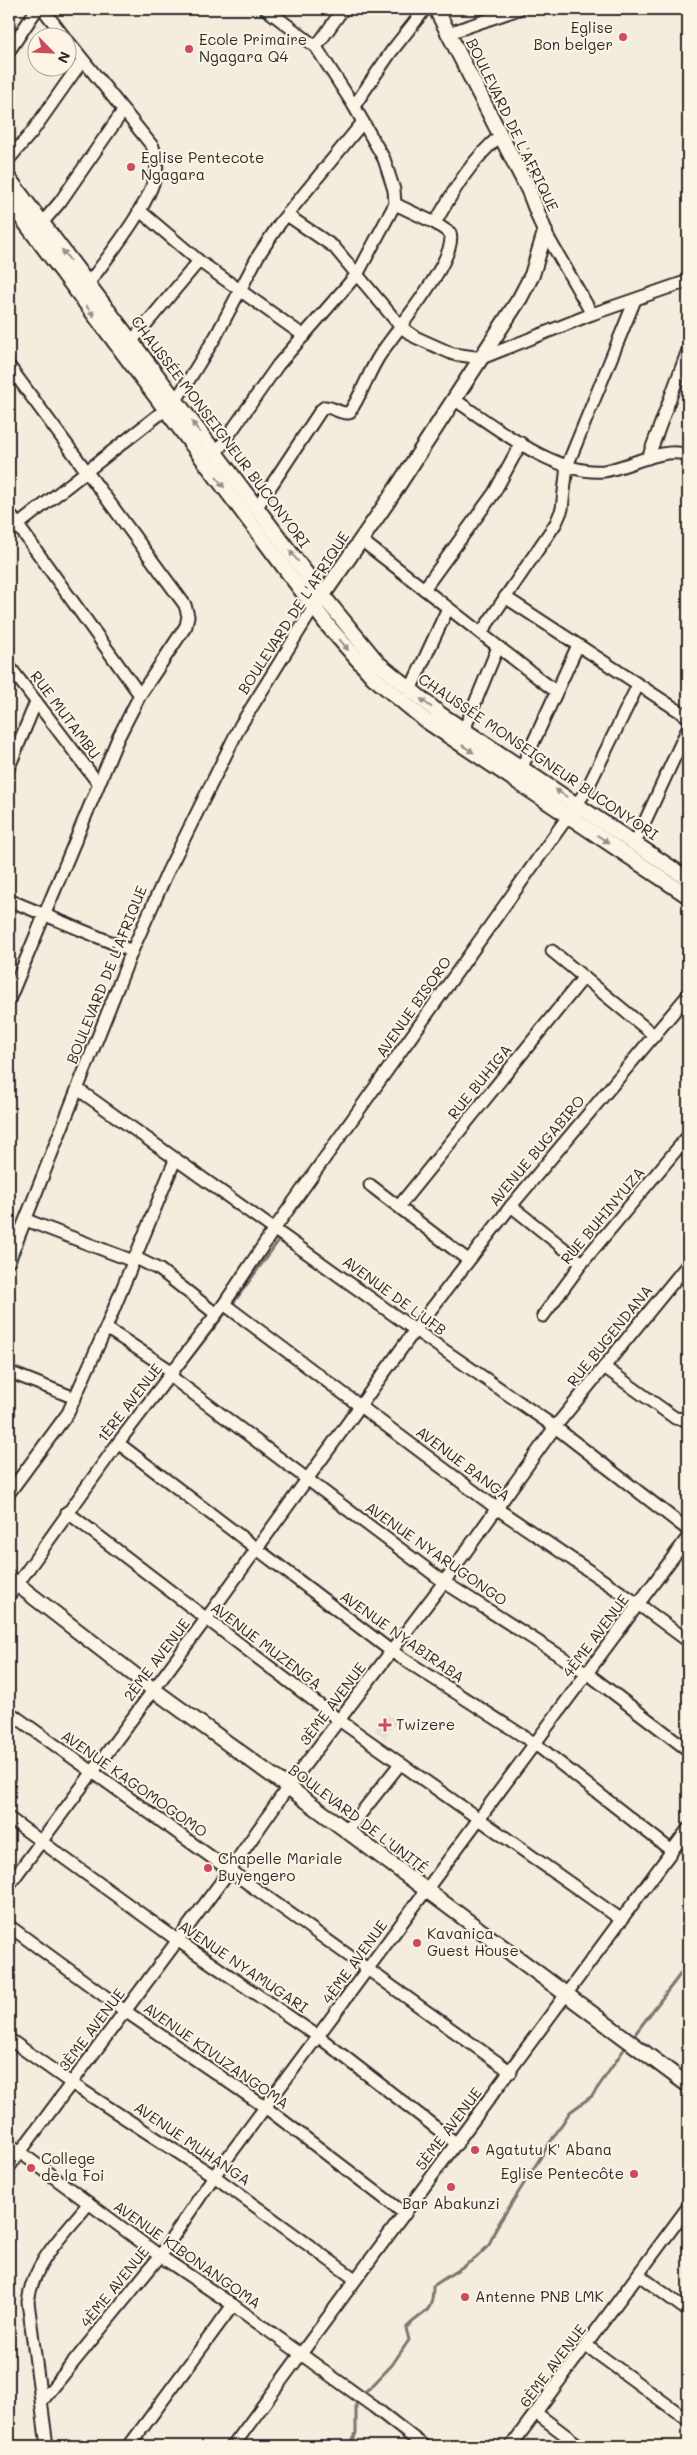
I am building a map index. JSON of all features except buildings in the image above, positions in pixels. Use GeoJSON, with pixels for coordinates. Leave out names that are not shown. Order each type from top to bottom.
{"type":"FeatureCollection","features":[{"type":"Feature","properties":{"kind":"street"},"geometry":{"type":"LineString","coordinates":[[9,50],[37,9]]}},
{"type":"Feature","properties":{"kind":"street"},"geometry":{"type":"LineString","coordinates":[[43,9],[57,28]]}},
{"type":"Feature","properties":{"kind":"street"},"geometry":{"type":"LineString","coordinates":[[216,453],[259,390],[358,273],[395,204],[394,190],[384,159],[354,106],[316,46],[266,9]]}},
{"type":"Feature","properties":{"kind":"street"},"geometry":{"type":"LineString","coordinates":[[316,46],[343,9]]}},
{"type":"Feature","properties":{"kind":"street"},"geometry":{"type":"LineString","coordinates":[[354,106],[425,9]]}},
{"type":"Feature","properties":{"kind":"street","name":"BOULEVARD DE L'AFRIQUE"},"geometry":{"type":"LineString","coordinates":[[9,1261],[14,1233],[26,1220],[79,1090],[132,951],[222,759],[314,607],[455,400],[532,275],[544,232],[528,191],[501,135],[436,9]]}},
{"type":"Feature","properties":{"kind":"street"},"geometry":{"type":"LineString","coordinates":[[449,33],[519,9]]}},
{"type":"Feature","properties":{"kind":"street"},"geometry":{"type":"LineString","coordinates":[[78,55],[152,147],[157,158],[152,187],[139,210],[88,284]]}},
{"type":"Feature","properties":{"kind":"street"},"geometry":{"type":"LineString","coordinates":[[9,159],[32,132],[82,61]]}},
{"type":"Feature","properties":{"kind":"street"},"geometry":{"type":"LineString","coordinates":[[42,223],[60,202],[122,112]]}},
{"type":"Feature","properties":{"kind":"street"},"geometry":{"type":"LineString","coordinates":[[13,529],[171,406],[212,344],[258,256],[287,215],[363,122]]}},
{"type":"Feature","properties":{"kind":"street"},"geometry":{"type":"LineString","coordinates":[[435,223],[467,170],[484,149],[501,135]]}},
{"type":"Feature","properties":{"kind":"street","name":"CHAUSSÉE MONSEIGNEUR BUCONYORI"},"geometry":{"type":"LineString","coordinates":[[9,180],[131,342],[171,406],[314,607],[351,654],[396,698],[425,720],[688,896]]}},
{"type":"Feature","properties":{"kind":"street","name":"CHAUSSÉE MONSEIGNEUR BUCONYORI"},"geometry":{"type":"LineString","coordinates":[[9,201],[97,320],[171,406],[216,453],[323,596],[378,663],[410,690],[464,730],[578,803],[688,879]]}},
{"type":"Feature","properties":{"kind":"street"},"geometry":{"type":"LineString","coordinates":[[257,507],[325,407],[349,413],[378,359],[426,290],[451,246],[450,233],[435,223],[395,204]]}},
{"type":"Feature","properties":{"kind":"street"},"geometry":{"type":"LineString","coordinates":[[139,210],[198,261],[304,336]]}},
{"type":"Feature","properties":{"kind":"street"},"geometry":{"type":"LineString","coordinates":[[287,215],[334,247],[358,273],[401,327],[415,337],[453,354],[482,358],[592,314],[688,281]]}},
{"type":"Feature","properties":{"kind":"street"},"geometry":{"type":"LineString","coordinates":[[544,232],[592,314]]}},
{"type":"Feature","properties":{"kind":"street"},"geometry":{"type":"LineString","coordinates":[[131,342],[198,261]]}},
{"type":"Feature","properties":{"kind":"street"},"geometry":{"type":"LineString","coordinates":[[480,633],[556,523],[562,509],[567,466],[635,300]]}},
{"type":"Feature","properties":{"kind":"street"},"geometry":{"type":"LineString","coordinates":[[648,458],[688,350]]}},
{"type":"Feature","properties":{"kind":"street"},"geometry":{"type":"LineString","coordinates":[[9,366],[185,605],[188,616],[186,626],[140,695],[98,783],[9,1000]]}},
{"type":"Feature","properties":{"kind":"street"},"geometry":{"type":"LineString","coordinates":[[455,400],[539,454],[567,466],[586,471],[602,471],[626,467],[667,453],[682,452],[688,455]]}},
{"type":"Feature","properties":{"kind":"street"},"geometry":{"type":"LineString","coordinates":[[424,589],[494,493],[521,443]]}},
{"type":"Feature","properties":{"kind":"street"},"geometry":{"type":"LineString","coordinates":[[9,513],[13,529],[140,695]]}},
{"type":"Feature","properties":{"kind":"street"},"geometry":{"type":"LineString","coordinates":[[361,540],[555,691]]}},
{"type":"Feature","properties":{"kind":"street"},"geometry":{"type":"LineString","coordinates":[[505,598],[688,717]]}},
{"type":"Feature","properties":{"kind":"street"},"geometry":{"type":"LineString","coordinates":[[410,690],[448,608]]}},
{"type":"Feature","properties":{"kind":"street"},"geometry":{"type":"LineString","coordinates":[[522,767],[555,691],[578,645]]}},
{"type":"Feature","properties":{"kind":"street"},"geometry":{"type":"LineString","coordinates":[[464,730],[498,647]]}},
{"type":"Feature","properties":{"kind":"street","name":"RUE MUTAMBU"},"geometry":{"type":"LineString","coordinates":[[9,666],[98,783]]}},
{"type":"Feature","properties":{"kind":"street","name":"AVENUE BISORO"},"geometry":{"type":"LineString","coordinates":[[275,1228],[578,803],[597,773],[638,685]]}},
{"type":"Feature","properties":{"kind":"street"},"geometry":{"type":"LineString","coordinates":[[9,767],[36,702]]}},
{"type":"Feature","properties":{"kind":"street"},"geometry":{"type":"LineString","coordinates":[[635,843],[688,728]]}},
{"type":"Feature","properties":{"kind":"street"},"geometry":{"type":"LineString","coordinates":[[9,900],[132,951]]}},
{"type":"Feature","properties":{"kind":"street"},"geometry":{"type":"LineString","coordinates":[[552,951],[655,1036]]}},
{"type":"Feature","properties":{"kind":"street","name":"RUE BUHIGA"},"geometry":{"type":"LineString","coordinates":[[399,1206],[584,978]]}},
{"type":"Feature","properties":{"kind":"street","name":"AVENUE BUGABIRO"},"geometry":{"type":"LineString","coordinates":[[414,1330],[511,1206],[688,996]]}},
{"type":"Feature","properties":{"kind":"street","name":"AVENUE DE L'UFB"},"geometry":{"type":"LineString","coordinates":[[79,1090],[175,1160],[275,1228],[414,1330],[555,1427],[688,1530]]}},
{"type":"Feature","properties":{"kind":"street","name":"RUE BUHINYUZA"},"geometry":{"type":"LineString","coordinates":[[543,1316],[582,1263],[688,1136]]}},
{"type":"Feature","properties":{"kind":"street"},"geometry":{"type":"LineString","coordinates":[[9,1493],[59,1426],[75,1398],[175,1160]]}},
{"type":"Feature","properties":{"kind":"street"},"geometry":{"type":"LineString","coordinates":[[370,1185],[468,1260]]}},
{"type":"Feature","properties":{"kind":"street"},"geometry":{"type":"LineString","coordinates":[[511,1206],[582,1263]]}},
{"type":"Feature","properties":{"kind":"street"},"geometry":{"type":"LineString","coordinates":[[26,1220],[160,1270],[216,1314]]}},
{"type":"Feature","properties":{"kind":"street","name":"1ÈRE AVENUE"},"geometry":{"type":"LineString","coordinates":[[9,1596],[13,1581],[224,1304],[275,1228]]}},
{"type":"Feature","properties":{"kind":"street","name":"RUE BUGENDANA"},"geometry":{"type":"LineString","coordinates":[[555,1427],[688,1264]]}},
{"type":"Feature","properties":{"kind":"street","name":"AVENUE BANGA"},"geometry":{"type":"LineString","coordinates":[[224,1304],[496,1508],[638,1604],[688,1641]]}},
{"type":"Feature","properties":{"kind":"street","name":"AVENUE NYARUGONGO"},"geometry":{"type":"LineString","coordinates":[[106,1328],[172,1374],[444,1582],[587,1673],[688,1750]]}},
{"type":"Feature","properties":{"kind":"street","name":"2ÈME AVENUE"},"geometry":{"type":"LineString","coordinates":[[9,1885],[206,1619],[414,1330]]}},
{"type":"Feature","properties":{"kind":"street"},"geometry":{"type":"LineString","coordinates":[[604,1367],[675,1418],[684,1419],[688,1415]]}},
{"type":"Feature","properties":{"kind":"street"},"geometry":{"type":"LineString","coordinates":[[9,1372],[75,1398]]}},
{"type":"Feature","properties":{"kind":"street","name":"3ÈME AVENUE"},"geometry":{"type":"LineString","coordinates":[[9,2167],[230,1870],[288,1787],[444,1582],[555,1427]]}},
{"type":"Feature","properties":{"kind":"street","name":"AVENUE NYABIRABA"},"geometry":{"type":"LineString","coordinates":[[118,1443],[391,1651],[534,1743],[672,1851]]}},
{"type":"Feature","properties":{"kind":"street","name":"AVENUE MUZENGA"},"geometry":{"type":"LineString","coordinates":[[67,1512],[339,1720],[622,1920]]}},
{"type":"Feature","properties":{"kind":"street","name":"4ÈME AVENUE"},"geometry":{"type":"LineString","coordinates":[[42,2401],[160,2256],[214,2176],[688,1537]]}},
{"type":"Feature","properties":{"kind":"street","name":"BOULEVARD DE L'UNITÉ"},"geometry":{"type":"LineString","coordinates":[[13,1581],[154,1690],[288,1787],[688,2085]]}},
{"type":"Feature","properties":{"kind":"street","name":"AVENUE KAGOMOGOMO"},"geometry":{"type":"LineString","coordinates":[[9,1712],[511,2072]]}},
{"type":"Feature","properties":{"kind":"street"},"geometry":{"type":"LineString","coordinates":[[346,1832],[400,1764]]}},
{"type":"Feature","properties":{"kind":"street","name":"AVENUE NYAMUGARI"},"geometry":{"type":"LineString","coordinates":[[9,1818],[177,1940],[319,2036],[457,2144]]}},
{"type":"Feature","properties":{"kind":"street","name":"5ÈME AVENUE"},"geometry":{"type":"LineString","coordinates":[[233,2446],[355,2279],[511,2072],[688,1829]]}},
{"type":"Feature","properties":{"kind":"street","name":"AVENUE KIVUZANGOMA"},"geometry":{"type":"LineString","coordinates":[[9,1926],[125,2011],[265,2107],[405,2214]]}},
{"type":"Feature","properties":{"kind":"street","name":"AVENUE MUHANGA"},"geometry":{"type":"LineString","coordinates":[[9,2039],[71,2083],[214,2176],[355,2279]]}},
{"type":"Feature","properties":{"kind":"street","name":"AVENUE KIBONANGOMA"},"geometry":{"type":"LineString","coordinates":[[9,2144],[160,2256],[374,2407],[423,2446]]}},
{"type":"Feature","properties":{"kind":"street"},"geometry":{"type":"LineString","coordinates":[[47,2446],[28,2302],[29,2291],[41,2262],[89,2203]]}},
{"type":"Feature","properties":{"kind":"street","name":"6ÈME AVENUE"},"geometry":{"type":"LineString","coordinates":[[511,2446],[587,2346],[688,2206]]}},
{"type":"Feature","properties":{"kind":"street"},"geometry":{"type":"LineString","coordinates":[[639,2275],[688,2311]]}},
{"type":"Feature","properties":{"kind":"street"},"geometry":{"type":"LineString","coordinates":[[129,2446],[232,2305]]}},
{"type":"Feature","properties":{"kind":"street"},"geometry":{"type":"LineString","coordinates":[[587,2346],[688,2420]]}},
{"type":"Feature","properties":{"kind":"street"},"geometry":{"type":"LineString","coordinates":[[536,2413],[580,2446]]}},
{"type":"Feature","properties":{"kind":"shaded area","name":"Twizere"},"geometry":{"type":"Polygon","coordinates":[[[386,1713],[397,1721],[385,1738],[374,1730],[386,1713]]]}},
{"type":"Feature","properties":{"kind":"waterway"},"geometry":{"type":"LineString","coordinates":[[181,1370],[279,1240]]}},
{"type":"Feature","properties":{"kind":"waterway"},"geometry":{"type":"LineString","coordinates":[[632,2038],[688,1964]]}},
{"type":"Feature","properties":{"kind":"waterway"},"geometry":{"type":"LineString","coordinates":[[362,2394],[392,2365],[409,2340],[406,2328],[429,2308],[433,2296],[433,2286],[476,2258],[489,2245],[496,2228],[570,2112],[592,2096],[627,2045]]}},
{"type":"Feature","properties":{"kind":"waterway"},"geometry":{"type":"LineString","coordinates":[[350,2446],[356,2433],[356,2403],[358,2399]]}},
{"type":"Feature","properties":{"kind":"place","name":"Eglise Bon belger"},"geometry":{"type":"Point","coordinates":[623,37]}},
{"type":"Feature","properties":{"kind":"place","name":"Ecole Primaire Ngagara Q4"},"geometry":{"type":"Point","coordinates":[189,49]}},
{"type":"Feature","properties":{"kind":"place","name":"Eglise Pentecote Ngagara"},"geometry":{"type":"Point","coordinates":[131,167]}},
{"type":"Feature","properties":{"kind":"place","name":"Twizere"},"geometry":{"type":"Point","coordinates":[385,1725]}},
{"type":"Feature","properties":{"kind":"place","name":"Chapelle Mariale Buyengero"},"geometry":{"type":"Point","coordinates":[208,1868]}},
{"type":"Feature","properties":{"kind":"place","name":"Kavanica Guest House"},"geometry":{"type":"Point","coordinates":[417,1943]}},
{"type":"Feature","properties":{"kind":"place","name":"Agatutu K' Abana"},"geometry":{"type":"Point","coordinates":[475,2150]}},
{"type":"Feature","properties":{"kind":"place","name":"College de la Foi"},"geometry":{"type":"Point","coordinates":[31,2168]}},
{"type":"Feature","properties":{"kind":"place","name":"Eglise Pentecôte"},"geometry":{"type":"Point","coordinates":[634,2174]}},
{"type":"Feature","properties":{"kind":"place","name":"Bar Abakunzi"},"geometry":{"type":"Point","coordinates":[451,2187]}},
{"type":"Feature","properties":{"kind":"place","name":"Antenne PNB LMK"},"geometry":{"type":"Point","coordinates":[465,2297]}}]}
